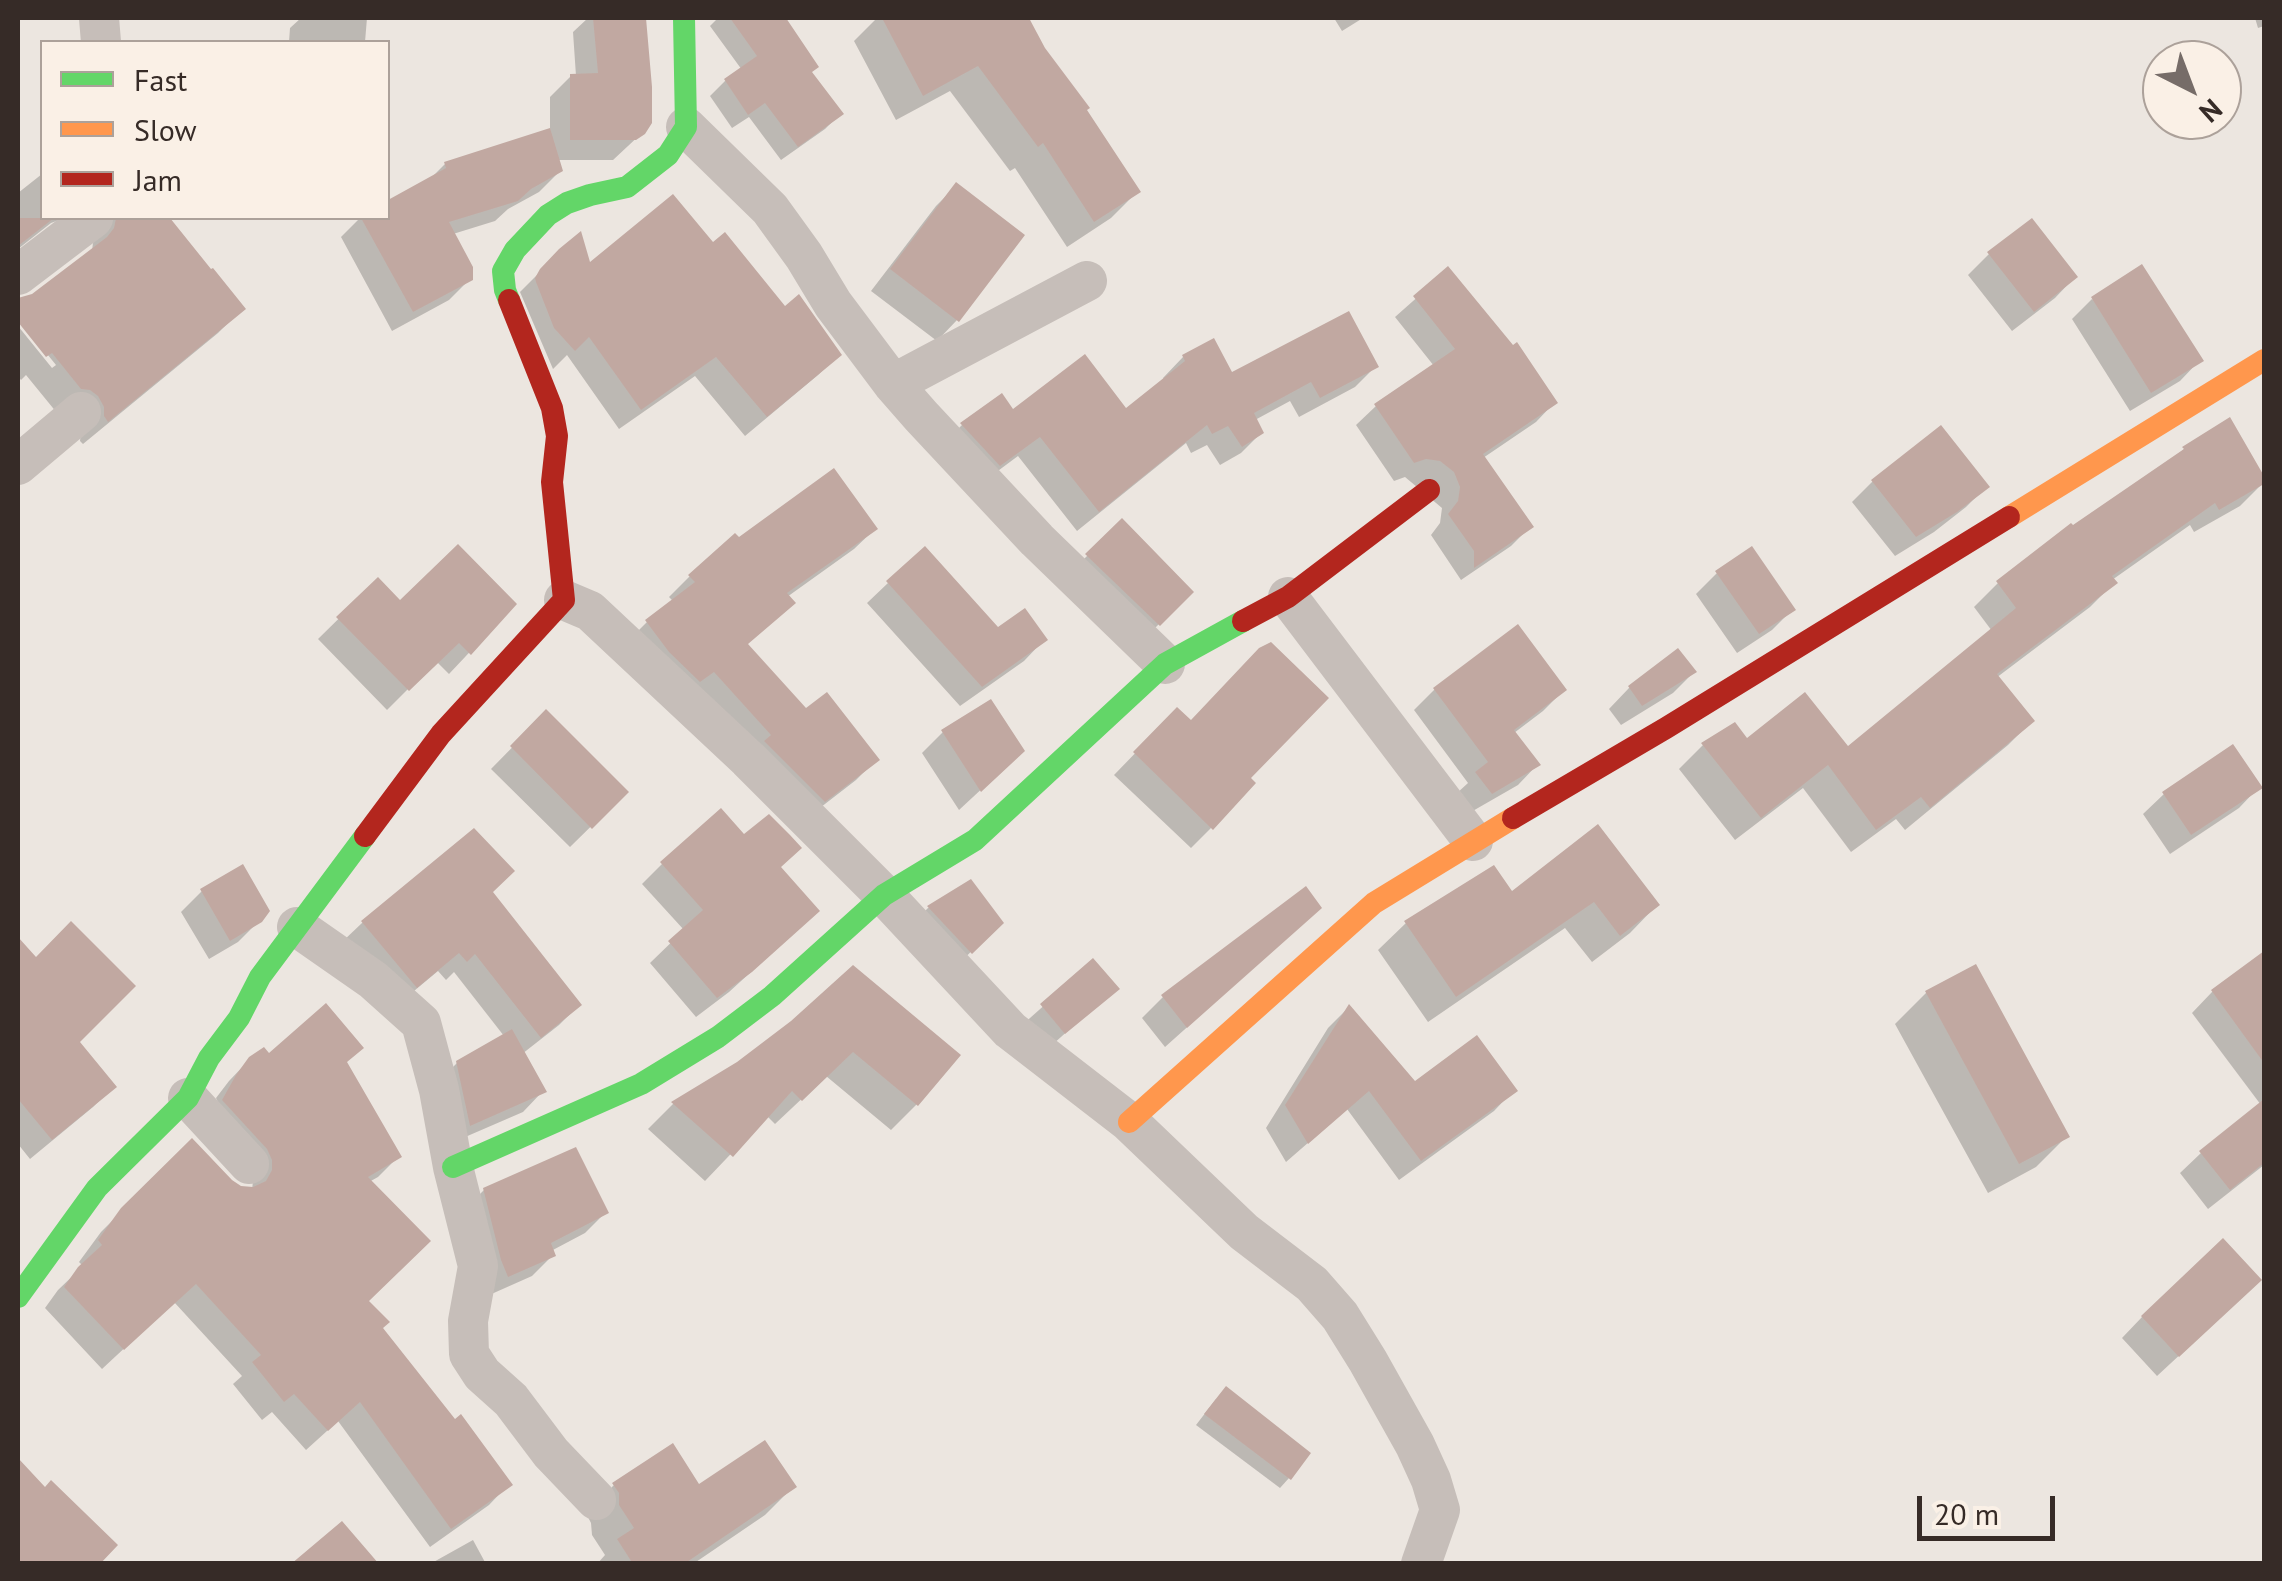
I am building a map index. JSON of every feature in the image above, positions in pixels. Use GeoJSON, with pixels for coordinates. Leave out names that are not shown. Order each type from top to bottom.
{"type":"FeatureCollection","features":[{"type":"Feature","properties":{"kind":"street"},"geometry":{"type":"LineString","coordinates":[[18,1297],[96,1188],[188,1098],[260,977],[441,734],[564,600],[552,482],[558,436],[552,408],[505,290],[503,271],[515,250],[548,215],[590,195],[627,188],[668,155],[686,127],[684,18]]}},
{"type":"Feature","properties":{"kind":"street"},"geometry":{"type":"LineString","coordinates":[[686,127],[770,209],[833,304],[893,384],[1037,540],[1165,664]]}},
{"type":"Feature","properties":{"kind":"street"},"geometry":{"type":"LineString","coordinates":[[18,275],[90,220]]}},
{"type":"Feature","properties":{"kind":"street"},"geometry":{"type":"LineString","coordinates":[[893,384],[1087,281]]}},
{"type":"Feature","properties":{"kind":"street"},"geometry":{"type":"LineString","coordinates":[[1129,1122],[1374,903],[2264,360]]}},
{"type":"Feature","properties":{"kind":"street"},"geometry":{"type":"LineString","coordinates":[[18,464],[80,412]]}},
{"type":"Feature","properties":{"kind":"street"},"geometry":{"type":"LineString","coordinates":[[452,1167],[574,1115],[676,1064],[772,996],[884,895],[975,840],[1165,664],[1288,597],[1428,490]]}},
{"type":"Feature","properties":{"kind":"street"},"geometry":{"type":"LineString","coordinates":[[1288,597],[1474,840]]}},
{"type":"Feature","properties":{"kind":"street"},"geometry":{"type":"LineString","coordinates":[[564,600],[590,610],[620,638],[884,895],[1010,1030],[1129,1122],[1244,1232],[1312,1284],[1340,1316],[1431,1480],[1440,1510],[1421,1564]]}},
{"type":"Feature","properties":{"kind":"street"},"geometry":{"type":"LineString","coordinates":[[297,927],[373,980],[420,1023],[478,1266],[468,1321],[469,1354],[550,1453],[596,1500]]}},
{"type":"Feature","properties":{"kind":"street"},"geometry":{"type":"LineString","coordinates":[[188,1098],[249,1164]]}},
{"type":"Feature","properties":{"kind":"building"},"geometry":{"type":"Polygon","coordinates":[[[593,18],[646,18],[652,123],[636,140],[570,140],[570,74],[598,73],[593,18]]]}},
{"type":"Feature","properties":{"kind":"building"},"geometry":{"type":"Polygon","coordinates":[[[730,18],[786,18],[819,67],[812,72],[844,114],[798,147],[765,103],[748,115],[724,79],[757,56],[730,18]]]}},
{"type":"Feature","properties":{"kind":"building"},"geometry":{"type":"Polygon","coordinates":[[[882,18],[1029,18],[1141,192],[1094,222],[1043,143],[1038,147],[978,66],[923,96],[882,18]]]}},
{"type":"Feature","properties":{"kind":"building"},"geometry":{"type":"Polygon","coordinates":[[[550,128],[563,171],[518,201],[449,222],[473,267],[473,280],[413,312],[362,220],[390,220],[390,199],[446,168],[444,162],[550,128]]]}},
{"type":"Feature","properties":{"kind":"building"},"geometry":{"type":"Polygon","coordinates":[[[956,182],[1025,235],[959,322],[890,269],[956,182]]]}},
{"type":"Feature","properties":{"kind":"building"},"geometry":{"type":"Polygon","coordinates":[[[673,194],[713,242],[725,232],[785,306],[799,294],[842,355],[767,417],[716,357],[641,410],[589,337],[575,351],[554,328],[535,278],[540,269],[581,231],[590,262],[673,194]]]}},
{"type":"Feature","properties":{"kind":"building"},"geometry":{"type":"Polygon","coordinates":[[[18,218],[51,220],[18,246],[18,218]]]}},
{"type":"Feature","properties":{"kind":"building"},"geometry":{"type":"Polygon","coordinates":[[[2032,218],[2078,277],[2034,312],[1987,252],[2032,218]]]}},
{"type":"Feature","properties":{"kind":"building"},"geometry":{"type":"Polygon","coordinates":[[[116,220],[172,220],[246,309],[108,422],[98,396],[81,389],[52,353],[46,357],[18,322],[18,298],[32,294],[114,228],[116,220]]]}},
{"type":"Feature","properties":{"kind":"building"},"geometry":{"type":"Polygon","coordinates":[[[2142,264],[2204,361],[2151,393],[2091,297],[2142,264]]]}},
{"type":"Feature","properties":{"kind":"building"},"geometry":{"type":"Polygon","coordinates":[[[1448,266],[1513,345],[1517,342],[1558,403],[1483,454],[1534,527],[1474,568],[1474,551],[1448,514],[1458,501],[1460,487],[1454,472],[1440,461],[1426,459],[1414,463],[1374,404],[1455,349],[1413,296],[1448,266]]]}},
{"type":"Feature","properties":{"kind":"building"},"geometry":{"type":"Polygon","coordinates":[[[1349,311],[1379,367],[1320,398],[1311,382],[1254,413],[1264,433],[1242,447],[1228,426],[1212,434],[1207,425],[1099,512],[1040,437],[1000,466],[960,423],[1002,393],[1013,409],[1085,354],[1126,408],[1185,361],[1182,355],[1214,338],[1232,372],[1349,311]]]}},
{"type":"Feature","properties":{"kind":"building"},"geometry":{"type":"Polygon","coordinates":[[[2230,417],[2264,476],[2264,484],[2219,510],[2215,503],[2112,576],[2118,583],[1997,674],[2035,721],[1930,808],[1921,797],[1876,830],[1828,765],[1761,818],[1701,743],[1735,722],[1747,738],[1805,692],[1848,746],[2016,608],[1996,581],[2071,523],[2230,417]]]}},
{"type":"Feature","properties":{"kind":"building"},"geometry":{"type":"Polygon","coordinates":[[[1941,425],[1990,487],[1916,537],[1871,480],[1941,425]]]}},
{"type":"Feature","properties":{"kind":"building"},"geometry":{"type":"Polygon","coordinates":[[[834,468],[878,529],[787,593],[796,603],[748,644],[806,708],[827,692],[880,760],[825,802],[764,741],[771,735],[714,672],[700,682],[669,652],[645,620],[695,582],[688,575],[735,533],[739,537],[834,468]]]}},
{"type":"Feature","properties":{"kind":"building"},"geometry":{"type":"Polygon","coordinates":[[[1122,518],[1194,592],[1160,626],[1085,554],[1122,518]]]}},
{"type":"Feature","properties":{"kind":"building"},"geometry":{"type":"Polygon","coordinates":[[[458,544],[517,604],[471,655],[459,643],[409,691],[336,617],[378,577],[400,600],[458,544]]]}},
{"type":"Feature","properties":{"kind":"building"},"geometry":{"type":"Polygon","coordinates":[[[925,546],[998,627],[1025,608],[1048,640],[982,687],[886,581],[925,546]]]}},
{"type":"Feature","properties":{"kind":"building"},"geometry":{"type":"Polygon","coordinates":[[[1752,546],[1796,610],[1759,634],[1715,571],[1752,546]]]}},
{"type":"Feature","properties":{"kind":"building"},"geometry":{"type":"Polygon","coordinates":[[[1518,624],[1567,690],[1514,730],[1541,765],[1492,794],[1475,772],[1488,762],[1433,688],[1518,624]]]}},
{"type":"Feature","properties":{"kind":"building"},"geometry":{"type":"Polygon","coordinates":[[[1271,642],[1329,698],[1251,778],[1256,783],[1213,830],[1133,752],[1177,707],[1191,720],[1259,648],[1271,642]]]}},
{"type":"Feature","properties":{"kind":"building"},"geometry":{"type":"Polygon","coordinates":[[[1678,648],[1697,672],[1642,706],[1628,686],[1678,648]]]}},
{"type":"Feature","properties":{"kind":"building"},"geometry":{"type":"Polygon","coordinates":[[[991,699],[1025,751],[981,792],[941,730],[991,699]]]}},
{"type":"Feature","properties":{"kind":"building"},"geometry":{"type":"Polygon","coordinates":[[[546,709],[629,792],[592,829],[510,746],[546,709]]]}},
{"type":"Feature","properties":{"kind":"building"},"geometry":{"type":"Polygon","coordinates":[[[2233,744],[2263,788],[2191,835],[2162,792],[2233,744]]]}},
{"type":"Feature","properties":{"kind":"building"},"geometry":{"type":"Polygon","coordinates":[[[721,808],[744,834],[769,814],[790,835],[802,848],[781,867],[820,911],[717,998],[668,941],[703,910],[660,862],[721,808]]]}},
{"type":"Feature","properties":{"kind":"building"},"geometry":{"type":"Polygon","coordinates":[[[1598,824],[1660,905],[1620,936],[1594,902],[1456,997],[1404,921],[1494,865],[1512,891],[1598,824]]]}},
{"type":"Feature","properties":{"kind":"building"},"geometry":{"type":"Polygon","coordinates":[[[474,828],[515,871],[493,892],[582,1005],[541,1038],[475,954],[467,962],[459,953],[417,988],[361,921],[474,828]]]}},
{"type":"Feature","properties":{"kind":"building"},"geometry":{"type":"Polygon","coordinates":[[[243,864],[270,911],[262,922],[230,941],[200,889],[243,864]]]}},
{"type":"Feature","properties":{"kind":"building"},"geometry":{"type":"Polygon","coordinates":[[[971,879],[1004,923],[972,954],[927,906],[971,879]]]}},
{"type":"Feature","properties":{"kind":"building"},"geometry":{"type":"Polygon","coordinates":[[[1306,886],[1322,908],[1187,1028],[1161,995],[1306,886]]]}},
{"type":"Feature","properties":{"kind":"building"},"geometry":{"type":"Polygon","coordinates":[[[71,921],[136,986],[80,1042],[117,1087],[52,1140],[18,1099],[18,937],[36,957],[71,921]]]}},
{"type":"Feature","properties":{"kind":"building"},"geometry":{"type":"Polygon","coordinates":[[[2264,951],[2264,1063],[2211,990],[2264,951]]]}},
{"type":"Feature","properties":{"kind":"building"},"geometry":{"type":"Polygon","coordinates":[[[1093,958],[1120,989],[1065,1034],[1040,1004],[1093,958]]]}},
{"type":"Feature","properties":{"kind":"building"},"geometry":{"type":"Polygon","coordinates":[[[1976,964],[2070,1137],[2019,1164],[1925,991],[1976,964]]]}},
{"type":"Feature","properties":{"kind":"building"},"geometry":{"type":"Polygon","coordinates":[[[853,965],[961,1055],[918,1106],[853,1052],[802,1101],[792,1091],[733,1157],[671,1102],[737,1062],[791,1021],[853,965]]]}},
{"type":"Feature","properties":{"kind":"building"},"geometry":{"type":"Polygon","coordinates":[[[326,1003],[364,1048],[347,1062],[402,1157],[368,1177],[431,1241],[369,1301],[390,1322],[383,1328],[455,1419],[461,1414],[513,1485],[451,1529],[360,1402],[328,1431],[294,1394],[284,1402],[252,1362],[261,1355],[196,1284],[124,1350],[64,1287],[78,1267],[102,1245],[98,1240],[121,1208],[192,1138],[241,1186],[253,1187],[266,1181],[272,1170],[267,1149],[222,1100],[249,1057],[264,1047],[269,1053],[326,1003]]]}},
{"type":"Feature","properties":{"kind":"building"},"geometry":{"type":"Polygon","coordinates":[[[1349,1004],[1415,1081],[1477,1035],[1518,1091],[1421,1161],[1369,1091],[1308,1144],[1285,1105],[1349,1004]]]}},
{"type":"Feature","properties":{"kind":"building"},"geometry":{"type":"Polygon","coordinates":[[[512,1029],[547,1092],[470,1126],[456,1061],[512,1029]]]}},
{"type":"Feature","properties":{"kind":"building"},"geometry":{"type":"Polygon","coordinates":[[[2264,1099],[2264,1163],[2230,1190],[2199,1151],[2264,1099]]]}},
{"type":"Feature","properties":{"kind":"building"},"geometry":{"type":"Polygon","coordinates":[[[576,1147],[609,1213],[551,1243],[556,1256],[508,1277],[483,1188],[576,1147]]]}},
{"type":"Feature","properties":{"kind":"building"},"geometry":{"type":"Polygon","coordinates":[[[2223,1238],[2262,1280],[2179,1357],[2141,1316],[2223,1238]]]}},
{"type":"Feature","properties":{"kind":"building"},"geometry":{"type":"Polygon","coordinates":[[[1226,1386],[1311,1453],[1291,1480],[1204,1414],[1226,1386]]]}},
{"type":"Feature","properties":{"kind":"building"},"geometry":{"type":"Polygon","coordinates":[[[765,1440],[797,1487],[684,1564],[633,1564],[617,1539],[634,1528],[619,1505],[619,1493],[612,1483],[673,1443],[699,1484],[765,1440]]]}},
{"type":"Feature","properties":{"kind":"building"},"geometry":{"type":"Polygon","coordinates":[[[18,1458],[45,1487],[51,1480],[118,1545],[100,1564],[18,1564],[18,1458]]]}},
{"type":"Feature","properties":{"kind":"building"},"geometry":{"type":"Polygon","coordinates":[[[342,1521],[379,1564],[291,1564],[342,1521]]]}},
{"type":"Feature","properties":{"kind":"traffic: fast"},"geometry":{"type":"LineString","coordinates":[[509,300],[503,271],[515,250],[548,215],[567,203],[627,187],[668,155],[686,127],[684,18]]}},
{"type":"Feature","properties":{"kind":"traffic: fast"},"geometry":{"type":"LineString","coordinates":[[453,1167],[641,1084],[718,1037],[772,996],[884,895],[975,840],[1165,664],[1243,621]]}},
{"type":"Feature","properties":{"kind":"traffic: fast"},"geometry":{"type":"LineString","coordinates":[[18,1297],[97,1188],[188,1098],[260,977],[365,836]]}},
{"type":"Feature","properties":{"kind":"traffic: slow"},"geometry":{"type":"LineString","coordinates":[[2009,517],[2264,360]]}},
{"type":"Feature","properties":{"kind":"traffic: slow"},"geometry":{"type":"LineString","coordinates":[[1129,1122],[1374,903],[1513,818]]}},
{"type":"Feature","properties":{"kind":"traffic: jam"},"geometry":{"type":"LineString","coordinates":[[365,836],[441,734],[564,600],[552,482],[557,436],[552,408],[509,300]]}},
{"type":"Feature","properties":{"kind":"traffic: jam"},"geometry":{"type":"LineString","coordinates":[[1243,621],[1288,597],[1429,490]]}},
{"type":"Feature","properties":{"kind":"traffic: jam"},"geometry":{"type":"LineString","coordinates":[[1513,818],[2009,517]]}}]}
